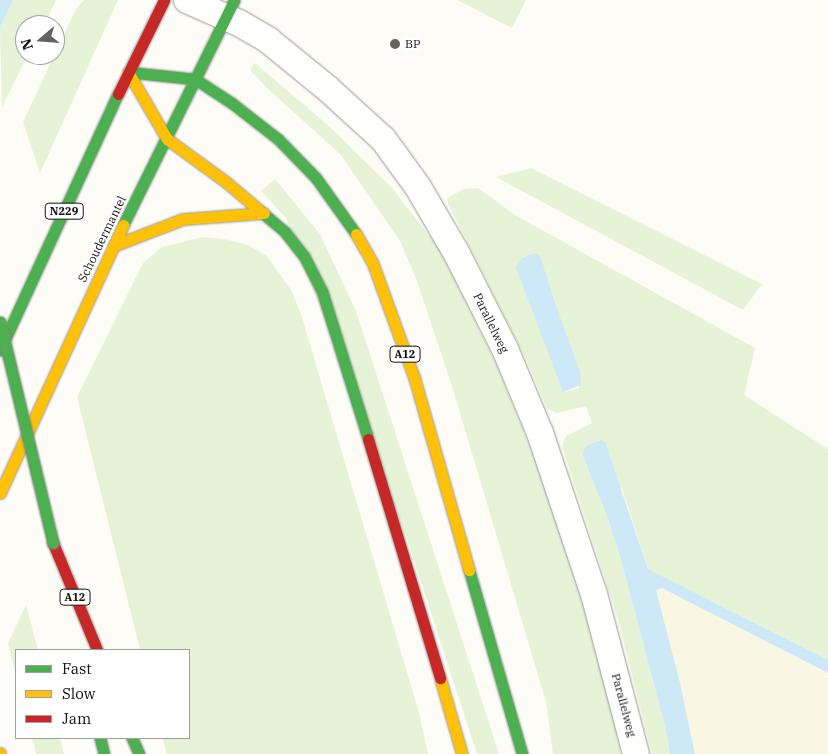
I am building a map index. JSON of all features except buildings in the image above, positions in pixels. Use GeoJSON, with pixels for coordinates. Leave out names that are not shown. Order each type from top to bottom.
{"type":"FeatureCollection","features":[{"type":"Feature","properties":{"kind":"main road","name":"N229"},"geometry":{"type":"LineString","coordinates":[[0,350],[128,72],[164,0]]}},
{"type":"Feature","properties":{"kind":"main road","name":"Schoudermantel"},"geometry":{"type":"LineString","coordinates":[[0,493],[113,246],[230,9]]}},
{"type":"Feature","properties":{"kind":"main road"},"geometry":{"type":"LineString","coordinates":[[128,72],[195,79]]}},
{"type":"Feature","properties":{"kind":"main road"},"geometry":{"type":"LineString","coordinates":[[128,72],[167,139],[264,212],[285,232],[304,256],[322,291],[389,504],[462,754]]}},
{"type":"Feature","properties":{"kind":"main road","name":"A12"},"geometry":{"type":"LineString","coordinates":[[195,79],[253,118],[278,139],[316,178],[348,220],[373,264],[414,377],[522,754]]}},
{"type":"Feature","properties":{"kind":"main road"},"geometry":{"type":"LineString","coordinates":[[113,246],[183,219],[264,212]]}},
{"type":"Feature","properties":{"kind":"main road","name":"A12"},"geometry":{"type":"LineString","coordinates":[[0,322],[72,624]]}},
{"type":"Feature","properties":{"kind":"main road","name":"A12"},"geometry":{"type":"LineString","coordinates":[[53,543],[97,649]]}},
{"type":"Feature","properties":{"kind":"main road"},"geometry":{"type":"LineString","coordinates":[[100,739],[104,754]]}},
{"type":"Feature","properties":{"kind":"main road"},"geometry":{"type":"LineString","coordinates":[[132,739],[139,754]]}},
{"type":"Feature","properties":{"kind":"street","name":"Parallelweg"},"geometry":{"type":"LineString","coordinates":[[187,0],[230,9],[328,89],[383,140],[418,187],[457,254],[504,349],[540,433],[594,594],[636,754]]}},
{"type":"Feature","properties":{"kind":"shaded area"},"geometry":{"type":"Polygon","coordinates":[[[662,588],[828,673],[828,754],[695,754],[680,683],[655,594],[656,590],[662,588]]]}},
{"type":"Feature","properties":{"kind":"green space"},"geometry":{"type":"Polygon","coordinates":[[[13,0],[56,0],[49,15],[15,15],[15,65],[23,65],[2,107],[0,28],[13,0]]]}},
{"type":"Feature","properties":{"kind":"green space"},"geometry":{"type":"Polygon","coordinates":[[[84,0],[118,0],[40,173],[23,122],[50,65],[65,65],[65,32],[76,9],[84,0]]]}},
{"type":"Feature","properties":{"kind":"green space"},"geometry":{"type":"Polygon","coordinates":[[[457,0],[526,0],[512,28],[457,0]]]}},
{"type":"Feature","properties":{"kind":"green space"},"geometry":{"type":"Polygon","coordinates":[[[255,63],[330,127],[392,188],[438,247],[496,363],[533,454],[592,631],[621,754],[553,754],[546,702],[452,386],[417,281],[400,241],[341,155],[267,88],[251,71],[255,63]]]}},
{"type":"Feature","properties":{"kind":"green space"},"geometry":{"type":"Polygon","coordinates":[[[531,168],[762,284],[743,310],[496,177],[531,168]]]}},
{"type":"Feature","properties":{"kind":"green space"},"geometry":{"type":"Polygon","coordinates":[[[275,179],[320,234],[356,311],[499,754],[477,754],[405,533],[286,218],[261,191],[275,179]]]}},
{"type":"Feature","properties":{"kind":"green space"},"geometry":{"type":"Polygon","coordinates":[[[478,188],[515,215],[755,348],[744,395],[828,449],[828,660],[648,569],[622,488],[583,450],[582,454],[607,516],[620,556],[665,726],[670,754],[652,754],[618,619],[562,446],[566,436],[592,423],[586,406],[557,413],[547,409],[528,363],[448,203],[447,198],[464,189],[478,188]],[[542,261],[564,392],[579,388],[580,371],[542,261]]]}},
{"type":"Feature","properties":{"kind":"green space"},"geometry":{"type":"Polygon","coordinates":[[[202,237],[224,239],[248,245],[267,256],[291,290],[301,314],[419,713],[428,754],[167,754],[162,739],[190,739],[190,649],[140,649],[77,397],[143,263],[162,247],[202,237]]]}},
{"type":"Feature","properties":{"kind":"green space"},"geometry":{"type":"Polygon","coordinates":[[[26,605],[38,649],[15,649],[15,672],[8,643],[26,605]]]}},
{"type":"Feature","properties":{"kind":"green space"},"geometry":{"type":"Polygon","coordinates":[[[32,739],[60,739],[64,754],[36,754],[32,739]]]}},
{"type":"Feature","properties":{"kind":"water"},"geometry":{"type":"Polygon","coordinates":[[[0,0],[13,0],[0,28],[0,0]]]}},
{"type":"Feature","properties":{"kind":"water"},"geometry":{"type":"Polygon","coordinates":[[[534,253],[539,255],[542,261],[580,371],[581,385],[563,392],[516,267],[521,259],[534,253]]]}},
{"type":"Feature","properties":{"kind":"water"},"geometry":{"type":"Polygon","coordinates":[[[601,440],[605,442],[648,569],[828,660],[828,673],[662,588],[656,590],[680,683],[695,754],[670,754],[665,726],[620,556],[607,516],[582,454],[586,446],[601,440]]]}},
{"type":"Feature","properties":{"kind":"traffic: fast"},"geometry":{"type":"LineString","coordinates":[[123,225],[234,0]]}},
{"type":"Feature","properties":{"kind":"traffic: fast"},"geometry":{"type":"LineString","coordinates":[[128,72],[195,79],[233,104],[278,139],[316,178],[356,234]]}},
{"type":"Feature","properties":{"kind":"traffic: fast"},"geometry":{"type":"LineString","coordinates":[[0,350],[118,94]]}},
{"type":"Feature","properties":{"kind":"traffic: fast"},"geometry":{"type":"LineString","coordinates":[[259,210],[285,232],[304,256],[322,291],[368,439]]}},
{"type":"Feature","properties":{"kind":"traffic: fast"},"geometry":{"type":"LineString","coordinates":[[0,322],[53,543]]}},
{"type":"Feature","properties":{"kind":"traffic: fast"},"geometry":{"type":"LineString","coordinates":[[469,570],[522,754]]}},
{"type":"Feature","properties":{"kind":"traffic: fast"},"geometry":{"type":"LineString","coordinates":[[100,739],[104,754]]}},
{"type":"Feature","properties":{"kind":"traffic: fast"},"geometry":{"type":"LineString","coordinates":[[132,739],[139,754]]}},
{"type":"Feature","properties":{"kind":"traffic: slow"},"geometry":{"type":"LineString","coordinates":[[128,72],[167,139],[226,182],[259,210]]}},
{"type":"Feature","properties":{"kind":"traffic: slow"},"geometry":{"type":"LineString","coordinates":[[113,246],[183,219],[264,213]]}},
{"type":"Feature","properties":{"kind":"traffic: slow"},"geometry":{"type":"LineString","coordinates":[[0,493],[123,225]]}},
{"type":"Feature","properties":{"kind":"traffic: slow"},"geometry":{"type":"LineString","coordinates":[[356,234],[373,264],[414,377],[469,570]]}},
{"type":"Feature","properties":{"kind":"traffic: slow"},"geometry":{"type":"LineString","coordinates":[[440,678],[462,754]]}},
{"type":"Feature","properties":{"kind":"traffic: jam"},"geometry":{"type":"LineString","coordinates":[[118,94],[164,0]]}},
{"type":"Feature","properties":{"kind":"traffic: jam"},"geometry":{"type":"LineString","coordinates":[[368,439],[440,678]]}},
{"type":"Feature","properties":{"kind":"traffic: jam"},"geometry":{"type":"LineString","coordinates":[[53,543],[97,649]]}},
{"type":"Feature","properties":{"kind":"place","name":"BP"},"geometry":{"type":"Point","coordinates":[395,44]}}]}
